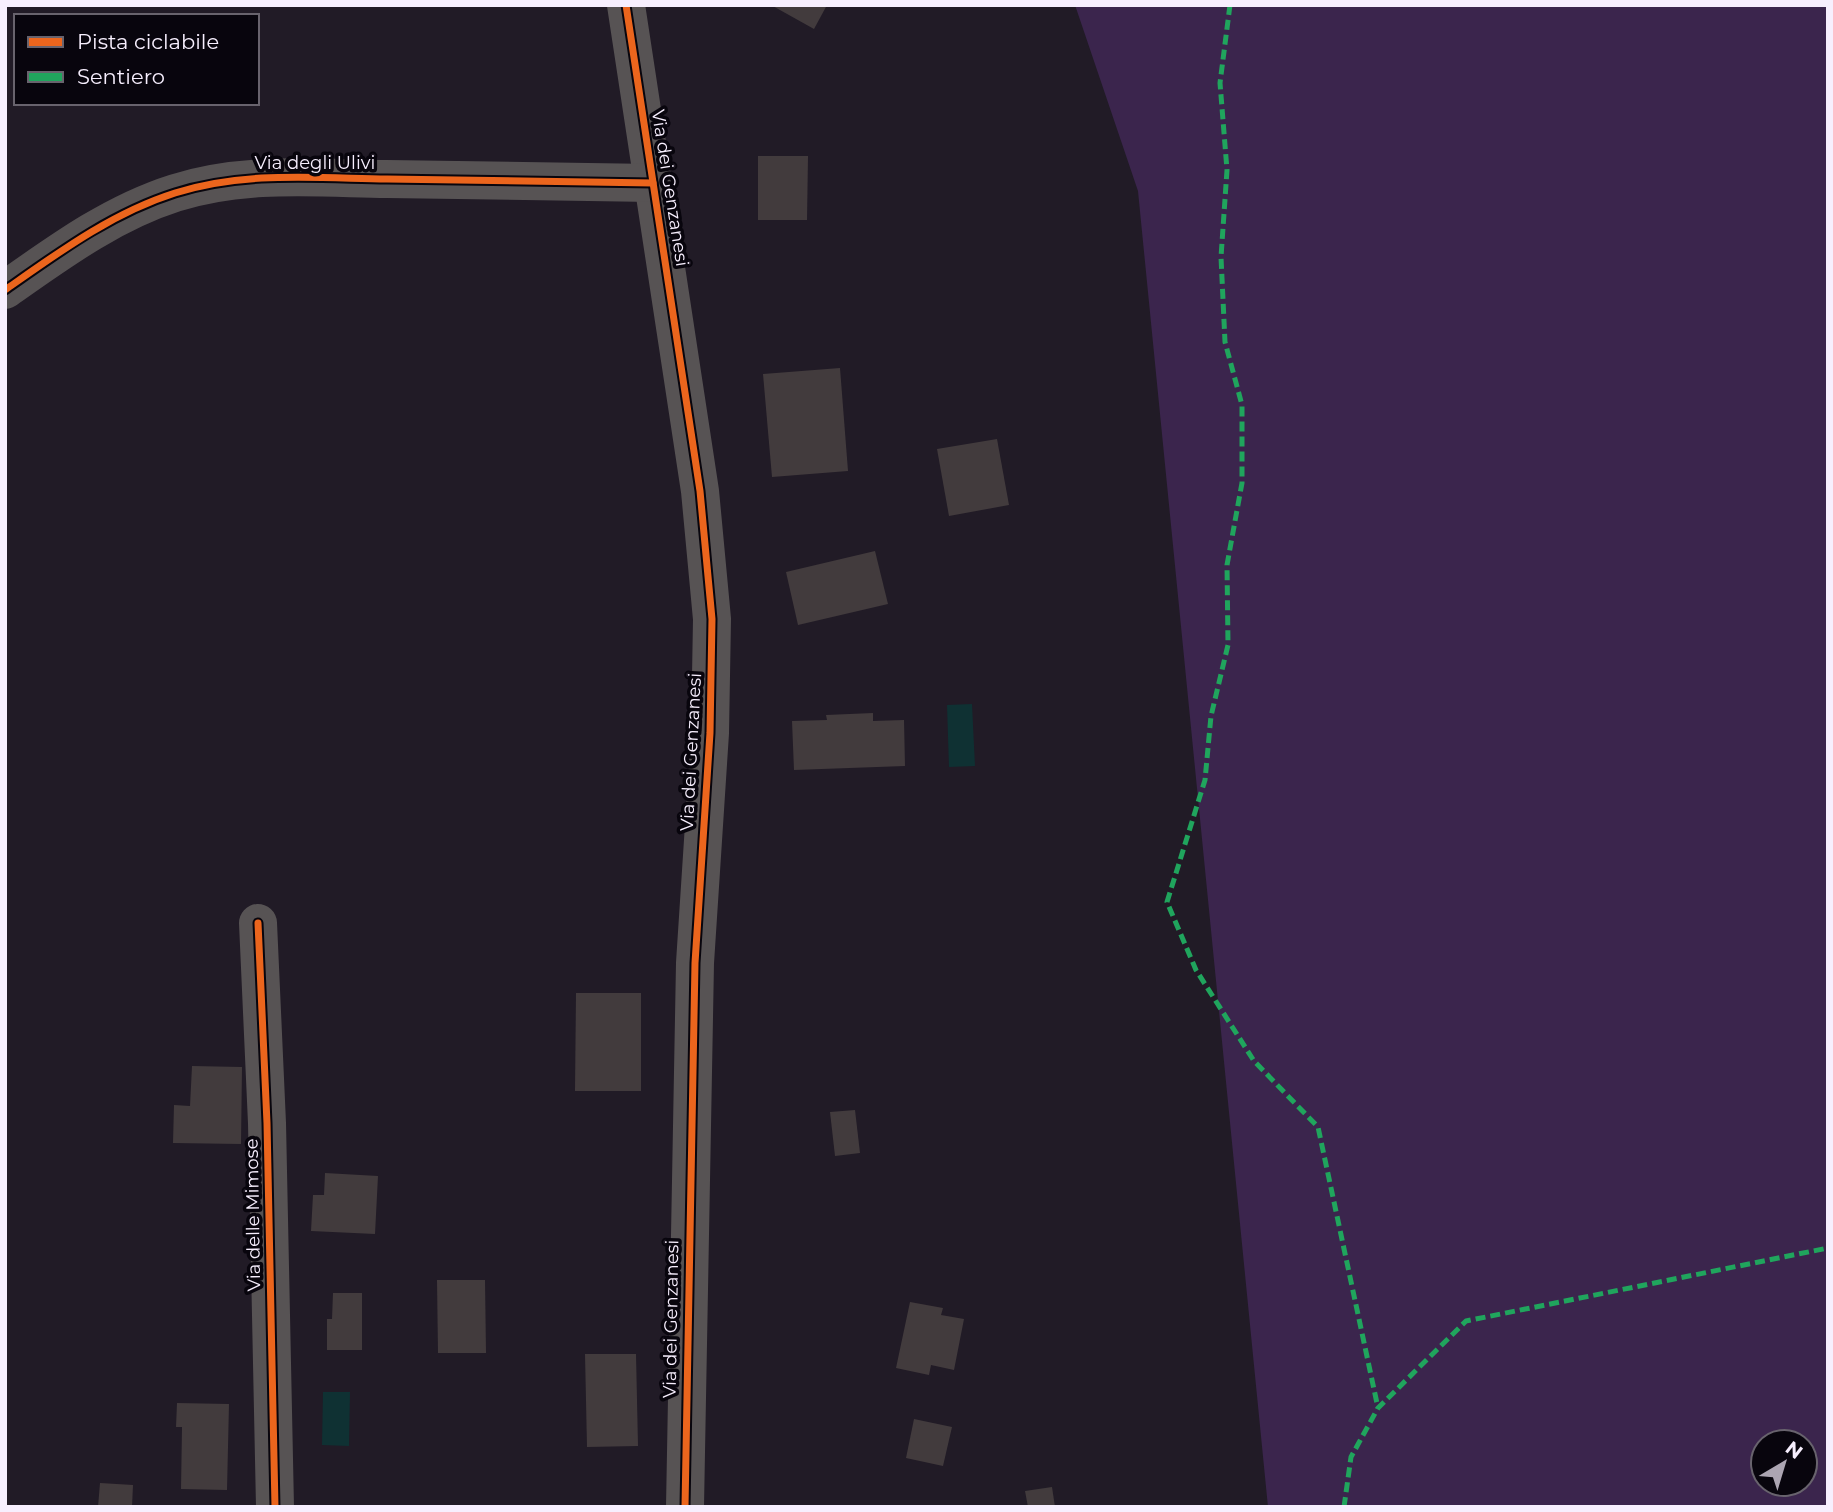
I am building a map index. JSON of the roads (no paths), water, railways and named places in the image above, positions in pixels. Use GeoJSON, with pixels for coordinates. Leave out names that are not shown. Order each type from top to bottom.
{"type":"FeatureCollection","features":[{"type":"Feature","properties":{"kind":"street","name":"Via dei Genzanesi"},"geometry":{"type":"LineString","coordinates":[[626,5],[700,491],[710,581],[713,651],[695,964],[685,1507]]}},
{"type":"Feature","properties":{"kind":"street","name":"Via degli Ulivi"},"geometry":{"type":"LineString","coordinates":[[5,290],[64,248],[113,218],[173,193],[227,181],[291,178],[653,183]]}},
{"type":"Feature","properties":{"kind":"street","name":"Via delle Mimose"},"geometry":{"type":"LineString","coordinates":[[258,923],[267,1122],[275,1507]]}}]}
